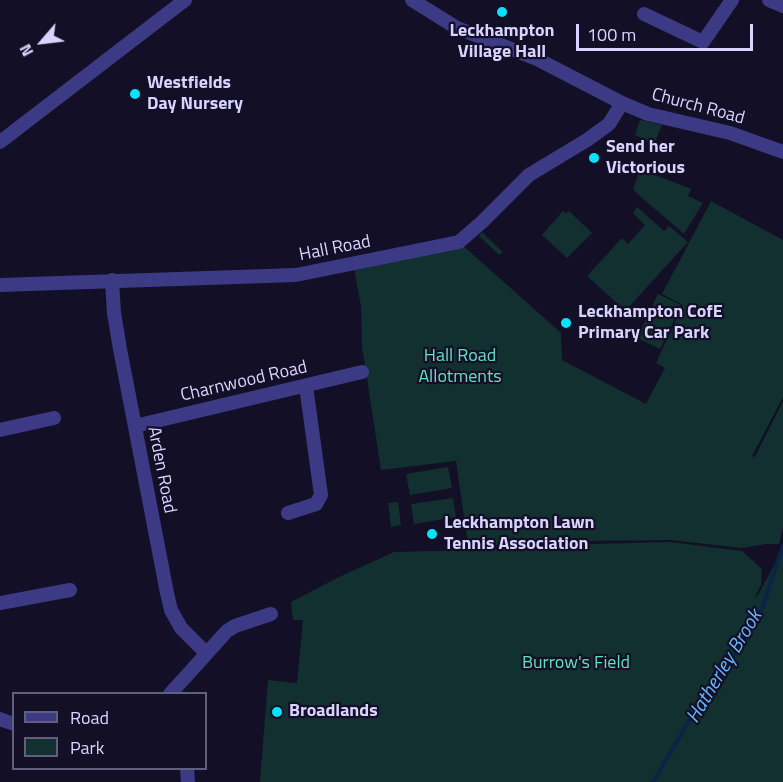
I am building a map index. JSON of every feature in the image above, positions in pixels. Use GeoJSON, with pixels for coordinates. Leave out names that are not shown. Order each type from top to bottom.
{"type":"FeatureCollection","features":[{"type":"Feature","properties":{"kind":"street"},"geometry":{"type":"LineString","coordinates":[[0,142],[185,0]]}},
{"type":"Feature","properties":{"kind":"street","name":"Church Road"},"geometry":{"type":"LineString","coordinates":[[412,0],[458,28],[537,59],[622,103],[653,116],[730,133],[783,152]]}},
{"type":"Feature","properties":{"kind":"street"},"geometry":{"type":"LineString","coordinates":[[644,14],[703,42],[732,0]]}},
{"type":"Feature","properties":{"kind":"street"},"geometry":{"type":"LineString","coordinates":[[769,0],[783,6]]}},
{"type":"Feature","properties":{"kind":"street","name":"Hall Road"},"geometry":{"type":"LineString","coordinates":[[0,285],[296,275],[459,242],[529,175],[609,124],[622,103]]}},
{"type":"Feature","properties":{"kind":"street","name":"Arden Road"},"geometry":{"type":"LineString","coordinates":[[112,280],[114,313],[171,610],[181,628],[206,653]]}},
{"type":"Feature","properties":{"kind":"street","name":"Charnwood Road"},"geometry":{"type":"LineString","coordinates":[[135,426],[362,372]]}},
{"type":"Feature","properties":{"kind":"street"},"geometry":{"type":"LineString","coordinates":[[288,513],[316,504],[321,495],[306,386]]}},
{"type":"Feature","properties":{"kind":"street"},"geometry":{"type":"LineString","coordinates":[[0,429],[54,418]]}},
{"type":"Feature","properties":{"kind":"street"},"geometry":{"type":"LineString","coordinates":[[0,603],[70,590]]}},
{"type":"Feature","properties":{"kind":"street"},"geometry":{"type":"LineString","coordinates":[[171,692],[206,653],[235,626],[271,614]]}},
{"type":"Feature","properties":{"kind":"green space"},"geometry":{"type":"Polygon","coordinates":[[[640,120],[662,125],[654,144],[635,135],[640,120]]]}},
{"type":"Feature","properties":{"kind":"green space"},"geometry":{"type":"Polygon","coordinates":[[[640,169],[691,189],[688,196],[703,203],[684,234],[633,190],[640,169]]]}},
{"type":"Feature","properties":{"kind":"green space","name":"Hall Road Allotments"},"geometry":{"type":"Polygon","coordinates":[[[711,201],[783,240],[783,397],[752,456],[755,457],[783,401],[783,527],[779,544],[742,548],[670,540],[591,541],[554,546],[468,545],[456,461],[381,470],[362,346],[361,306],[353,263],[459,242],[561,333],[562,360],[646,404],[665,368],[656,363],[683,305],[662,294],[711,201]]]}},
{"type":"Feature","properties":{"kind":"green space"},"geometry":{"type":"Polygon","coordinates":[[[637,207],[664,231],[669,226],[688,242],[627,309],[619,305],[587,276],[622,238],[628,244],[645,225],[633,213],[637,207]]]}},
{"type":"Feature","properties":{"kind":"green space"},"geometry":{"type":"Polygon","coordinates":[[[563,211],[566,213],[569,211],[592,233],[567,258],[542,235],[563,211]]]}},
{"type":"Feature","properties":{"kind":"green space"},"geometry":{"type":"Polygon","coordinates":[[[482,232],[503,252],[499,255],[479,236],[482,232]]]}},
{"type":"Feature","properties":{"kind":"green space"},"geometry":{"type":"Polygon","coordinates":[[[658,294],[681,305],[660,349],[637,338],[658,294]]]}},
{"type":"Feature","properties":{"kind":"green space"},"geometry":{"type":"Polygon","coordinates":[[[448,467],[452,488],[410,495],[406,474],[448,467]]]}},
{"type":"Feature","properties":{"kind":"green space"},"geometry":{"type":"Polygon","coordinates":[[[453,498],[456,517],[414,524],[411,504],[453,498]]]}},
{"type":"Feature","properties":{"kind":"green space"},"geometry":{"type":"Polygon","coordinates":[[[398,502],[401,525],[391,527],[388,503],[398,502]]]}},
{"type":"Feature","properties":{"kind":"green space","name":"Burrow's Field"},"geometry":{"type":"Polygon","coordinates":[[[670,542],[742,551],[762,569],[761,585],[754,599],[783,549],[783,782],[260,782],[268,680],[297,683],[303,620],[293,620],[291,602],[394,552],[670,542]]]}},
{"type":"Feature","properties":{"kind":"waterway","name":"Hatherley Brook"},"geometry":{"type":"LineString","coordinates":[[653,782],[688,723],[759,617],[783,546]]}},
{"type":"Feature","properties":{"kind":"place","name":"Leckhampton Village Hall"},"geometry":{"type":"Point","coordinates":[502,12]}},
{"type":"Feature","properties":{"kind":"place","name":"Westfields Day Nursery"},"geometry":{"type":"Point","coordinates":[135,94]}},
{"type":"Feature","properties":{"kind":"place","name":"Send her Victorious"},"geometry":{"type":"Point","coordinates":[594,158]}},
{"type":"Feature","properties":{"kind":"place","name":"Leckhampton CofE Primary Car Park"},"geometry":{"type":"Point","coordinates":[566,323]}},
{"type":"Feature","properties":{"kind":"place","name":"Leckhampton Lawn Tennis Association"},"geometry":{"type":"Point","coordinates":[432,534]}},
{"type":"Feature","properties":{"kind":"place","name":"Broadlands"},"geometry":{"type":"Point","coordinates":[277,712]}}]}
